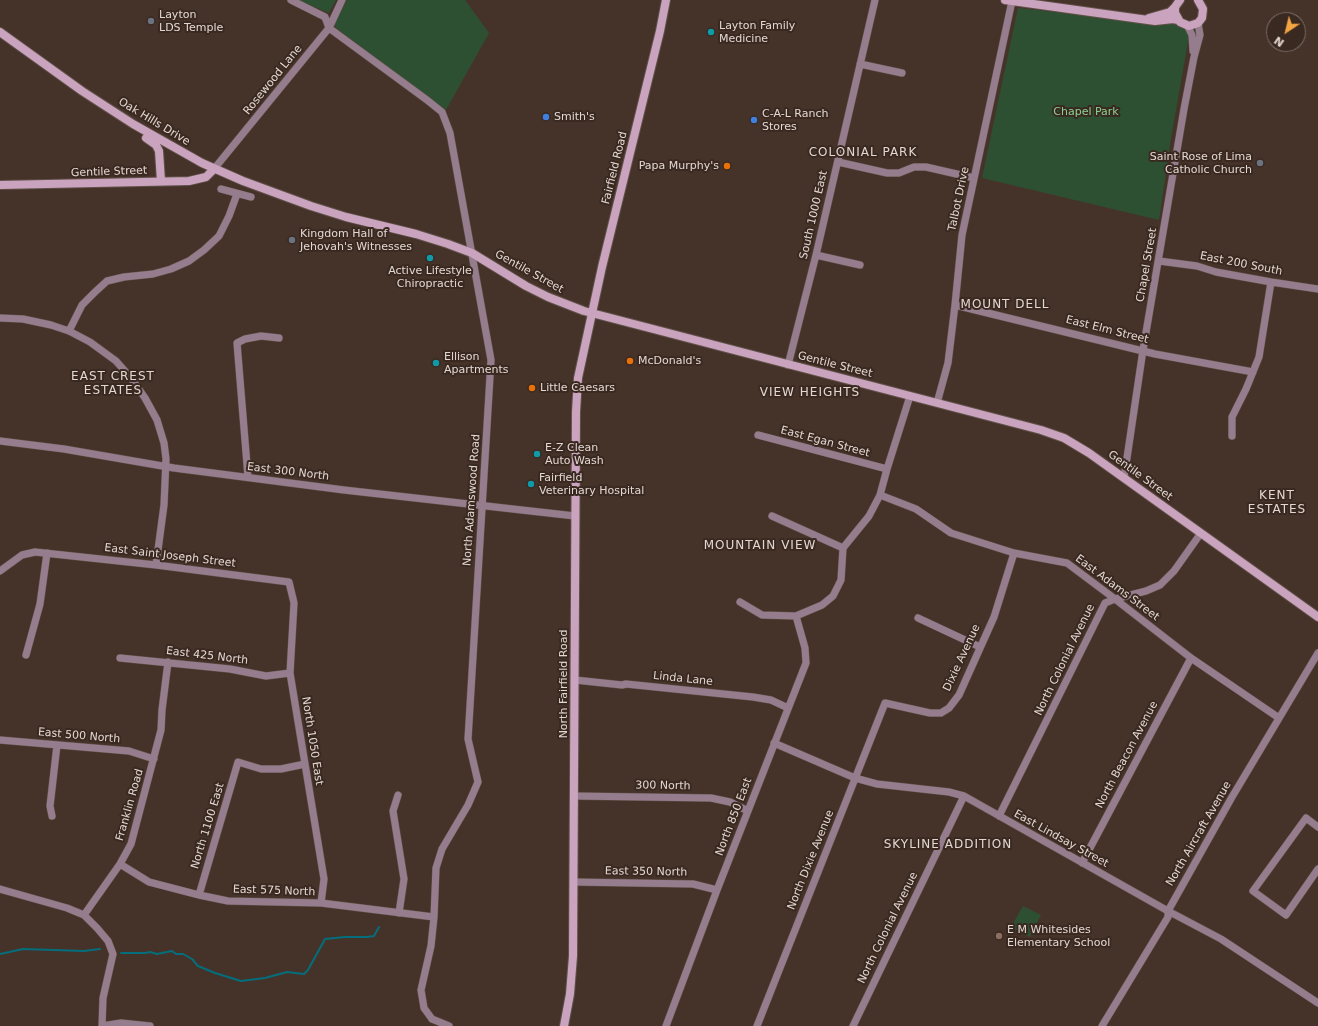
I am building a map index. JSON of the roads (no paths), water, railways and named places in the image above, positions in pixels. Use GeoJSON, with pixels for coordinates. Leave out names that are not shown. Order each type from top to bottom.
{"type":"FeatureCollection","features":[{"type":"Feature","properties":{"kind":"main road","name":"Fairfield Road"},"geometry":{"type":"LineString","coordinates":[[585,341],[660,31],[666,0]]}},
{"type":"Feature","properties":{"kind":"main road"},"geometry":{"type":"LineString","coordinates":[[1178,3],[1175,13],[1178,20],[1184,25],[1187,25],[1198,23],[1204,14],[1199,0]]}},
{"type":"Feature","properties":{"kind":"main road"},"geometry":{"type":"LineString","coordinates":[[1009,1],[1144,20],[1178,20]]}},
{"type":"Feature","properties":{"kind":"main road"},"geometry":{"type":"LineString","coordinates":[[1144,20],[1170,12],[1178,3]]}},
{"type":"Feature","properties":{"kind":"main road","name":"Oak Hills Drive"},"geometry":{"type":"LineString","coordinates":[[0,32],[82,91],[153,136],[214,169],[242,182],[310,206]]}},
{"type":"Feature","properties":{"kind":"main road"},"geometry":{"type":"LineString","coordinates":[[113,111],[130,127],[158,148],[160,155],[160,181]]}},
{"type":"Feature","properties":{"kind":"main road","name":"Gentile Street"},"geometry":{"type":"LineString","coordinates":[[0,185],[200,180],[206,177],[214,169]]}},
{"type":"Feature","properties":{"kind":"main road","name":"Gentile Street"},"geometry":{"type":"LineString","coordinates":[[310,206],[346,217],[416,234],[472,253],[548,298],[591,314],[1041,430],[1059,436],[1082,448],[1318,617]]}},
{"type":"Feature","properties":{"kind":"main road","name":"North Fairfield Road"},"geometry":{"type":"LineString","coordinates":[[564,1026],[570,994],[573,964],[576,400],[585,341]]}},
{"type":"Feature","properties":{"kind":"street","name":"North Adamswood Road"},"geometry":{"type":"LineString","coordinates":[[291,0],[325,17],[329,28],[442,112],[450,133],[491,360],[468,739],[478,782],[468,804],[442,849],[436,868],[431,946],[421,990],[424,1008],[430,1022],[449,1026]]}},
{"type":"Feature","properties":{"kind":"street","name":"Rosewood Lane"},"geometry":{"type":"LineString","coordinates":[[214,169],[329,28],[342,0]]}},
{"type":"Feature","properties":{"kind":"street","name":"South 1000 East"},"geometry":{"type":"LineString","coordinates":[[788,365],[816,255],[875,0]]}},
{"type":"Feature","properties":{"kind":"street","name":"Talbot Drive"},"geometry":{"type":"LineString","coordinates":[[937,403],[948,363],[962,235],[1009,1]]}},
{"type":"Feature","properties":{"kind":"street","name":"Chapel Street"},"geometry":{"type":"LineString","coordinates":[[1124,478],[1143,350],[1194,57],[1200,35],[1198,23]]}},
{"type":"Feature","properties":{"kind":"street","name":"Chapel Street"},"geometry":{"type":"LineString","coordinates":[[1187,25],[1192,35],[1194,57]]}},
{"type":"Feature","properties":{"kind":"street"},"geometry":{"type":"LineString","coordinates":[[860,64],[902,73]]}},
{"type":"Feature","properties":{"kind":"street"},"geometry":{"type":"LineString","coordinates":[[838,162],[887,173],[899,173],[914,167],[926,167],[974,178]]}},
{"type":"Feature","properties":{"kind":"street"},"geometry":{"type":"LineString","coordinates":[[221,189],[251,197]]}},
{"type":"Feature","properties":{"kind":"street"},"geometry":{"type":"LineString","coordinates":[[69,331],[82,305],[107,281],[171,270],[189,261],[204,250],[219,236],[230,216],[237,194]]}},
{"type":"Feature","properties":{"kind":"street"},"geometry":{"type":"LineString","coordinates":[[816,255],[860,265]]}},
{"type":"Feature","properties":{"kind":"street","name":"East 200 South"},"geometry":{"type":"LineString","coordinates":[[1159,261],[1197,266],[1216,272],[1318,290]]}},
{"type":"Feature","properties":{"kind":"street"},"geometry":{"type":"LineString","coordinates":[[1232,436],[1232,417],[1259,357],[1271,282]]}},
{"type":"Feature","properties":{"kind":"street","name":"East Elm Street"},"geometry":{"type":"LineString","coordinates":[[955,305],[1143,350],[1253,372]]}},
{"type":"Feature","properties":{"kind":"street"},"geometry":{"type":"LineString","coordinates":[[0,318],[23,319],[51,325],[69,331],[90,342],[116,361],[131,378],[145,398],[157,420],[164,444],[166,467],[164,505],[156,565]]}},
{"type":"Feature","properties":{"kind":"street"},"geometry":{"type":"LineString","coordinates":[[248,477],[237,343],[245,339],[261,336],[279,338]]}},
{"type":"Feature","properties":{"kind":"street"},"geometry":{"type":"LineString","coordinates":[[740,602],[762,615],[796,616],[822,605],[833,596],[841,580],[843,548],[869,516],[880,495],[910,396]]}},
{"type":"Feature","properties":{"kind":"street","name":"East Egan Street"},"geometry":{"type":"LineString","coordinates":[[758,435],[887,469]]}},
{"type":"Feature","properties":{"kind":"street","name":"East 300 North"},"geometry":{"type":"LineString","coordinates":[[0,440],[64,449],[166,467],[575,516]]}},
{"type":"Feature","properties":{"kind":"street","name":"East Adams Street"},"geometry":{"type":"LineString","coordinates":[[880,495],[916,509],[951,533],[1014,553],[1066,563],[1115,598],[1191,658],[1279,718]]}},
{"type":"Feature","properties":{"kind":"street"},"geometry":{"type":"LineString","coordinates":[[772,516],[843,548]]}},
{"type":"Feature","properties":{"kind":"street"},"geometry":{"type":"LineString","coordinates":[[1115,598],[1146,592],[1160,585],[1174,571],[1201,533]]}},
{"type":"Feature","properties":{"kind":"street","name":"East Saint Joseph Street"},"geometry":{"type":"LineString","coordinates":[[0,571],[22,555],[35,552],[156,565],[289,582]]}},
{"type":"Feature","properties":{"kind":"street"},"geometry":{"type":"LineString","coordinates":[[26,655],[40,604],[47,553]]}},
{"type":"Feature","properties":{"kind":"street","name":"Dixie Avenue"},"geometry":{"type":"LineString","coordinates":[[885,703],[930,714],[941,713],[949,708],[958,695],[994,617],[1014,553]]}},
{"type":"Feature","properties":{"kind":"street","name":"North 1050 East"},"geometry":{"type":"LineString","coordinates":[[289,582],[294,603],[290,673],[324,879],[321,903]]}},
{"type":"Feature","properties":{"kind":"street","name":"North Colonial Avenue"},"geometry":{"type":"LineString","coordinates":[[999,816],[1105,603],[1115,598]]}},
{"type":"Feature","properties":{"kind":"street","name":"North 850 East"},"geometry":{"type":"LineString","coordinates":[[666,1026],[717,890],[806,663],[805,648],[796,616]]}},
{"type":"Feature","properties":{"kind":"street"},"geometry":{"type":"LineString","coordinates":[[918,618],[980,646]]}},
{"type":"Feature","properties":{"kind":"street","name":"North Aircraft Avenue"},"geometry":{"type":"LineString","coordinates":[[1102,1026],[1168,917],[1168,911],[1318,653]]}},
{"type":"Feature","properties":{"kind":"street","name":"East 425 North"},"geometry":{"type":"LineString","coordinates":[[120,658],[230,669],[266,676],[290,673]]}},
{"type":"Feature","properties":{"kind":"street","name":"North Beacon Avenue"},"geometry":{"type":"LineString","coordinates":[[1082,863],[1191,658]]}},
{"type":"Feature","properties":{"kind":"street","name":"Franklin Road"},"geometry":{"type":"LineString","coordinates":[[84,915],[120,864],[131,844],[161,730],[168,662]]}},
{"type":"Feature","properties":{"kind":"street","name":"Linda Lane"},"geometry":{"type":"LineString","coordinates":[[575,680],[753,697],[771,700],[788,708]]}},
{"type":"Feature","properties":{"kind":"street","name":"North Dixie Avenue"},"geometry":{"type":"LineString","coordinates":[[757,1026],[885,703]]}},
{"type":"Feature","properties":{"kind":"street","name":"East 500 North"},"geometry":{"type":"LineString","coordinates":[[0,740],[128,751],[154,759]]}},
{"type":"Feature","properties":{"kind":"street","name":"East Lindsay Street"},"geometry":{"type":"LineString","coordinates":[[774,743],[856,778],[877,784],[949,792],[964,796],[1168,911],[1221,939],[1318,1003]]}},
{"type":"Feature","properties":{"kind":"street"},"geometry":{"type":"LineString","coordinates":[[52,816],[50,806],[58,745]]}},
{"type":"Feature","properties":{"kind":"street","name":"North 1100 East"},"geometry":{"type":"LineString","coordinates":[[199,895],[238,762],[261,769],[281,769],[305,764]]}},
{"type":"Feature","properties":{"kind":"street"},"geometry":{"type":"LineString","coordinates":[[398,795],[393,810],[404,879],[399,913]]}},
{"type":"Feature","properties":{"kind":"street","name":"300 North"},"geometry":{"type":"LineString","coordinates":[[574,796],[711,798],[730,802],[748,811]]}},
{"type":"Feature","properties":{"kind":"street","name":"North Colonial Avenue"},"geometry":{"type":"LineString","coordinates":[[853,1026],[964,796]]}},
{"type":"Feature","properties":{"kind":"street"},"geometry":{"type":"LineString","coordinates":[[1318,827],[1306,818],[1253,891],[1286,915],[1318,870]]}},
{"type":"Feature","properties":{"kind":"street","name":"East 575 North"},"geometry":{"type":"LineString","coordinates":[[120,864],[149,882],[199,895],[228,900],[321,903],[434,917]]}},
{"type":"Feature","properties":{"kind":"street","name":"East 350 North"},"geometry":{"type":"LineString","coordinates":[[574,882],[693,884],[717,890]]}},
{"type":"Feature","properties":{"kind":"street"},"geometry":{"type":"LineString","coordinates":[[0,889],[67,908],[84,915],[108,941],[113,954],[104,998],[102,1026],[121,1023],[150,1026]]}},
{"type":"Feature","properties":{"kind":"waterway"},"geometry":{"type":"LineString","coordinates":[[121,953],[150,952],[157,954],[172,951],[176,954],[183,954],[192,959],[198,966],[241,981],[265,978],[287,972],[304,974],[308,970],[325,939],[374,936],[379,927]]}},
{"type":"Feature","properties":{"kind":"waterway"},"geometry":{"type":"LineString","coordinates":[[0,954],[23,949],[84,951],[100,949]]}},
{"type":"Feature","properties":{"kind":"place","name":"Layton LDS Temple"},"geometry":{"type":"Point","coordinates":[151,21]}},
{"type":"Feature","properties":{"kind":"place","name":"Layton Family Medicine"},"geometry":{"type":"Point","coordinates":[711,32]}},
{"type":"Feature","properties":{"kind":"place","name":"Smith's"},"geometry":{"type":"Point","coordinates":[546,117]}},
{"type":"Feature","properties":{"kind":"place","name":"C-A-L Ranch Stores"},"geometry":{"type":"Point","coordinates":[754,120]}},
{"type":"Feature","properties":{"kind":"place","name":"Saint Rose of Lima Catholic Church"},"geometry":{"type":"Point","coordinates":[1260,163]}},
{"type":"Feature","properties":{"kind":"place","name":"Papa Murphy's"},"geometry":{"type":"Point","coordinates":[727,166]}},
{"type":"Feature","properties":{"kind":"place","name":"Kingdom Hall of Jehovah's Witnesses"},"geometry":{"type":"Point","coordinates":[292,240]}},
{"type":"Feature","properties":{"kind":"place","name":"Active Lifestyle Chiropractic"},"geometry":{"type":"Point","coordinates":[430,258]}},
{"type":"Feature","properties":{"kind":"place","name":"McDonald's"},"geometry":{"type":"Point","coordinates":[630,361]}},
{"type":"Feature","properties":{"kind":"place","name":"Ellison Apartments"},"geometry":{"type":"Point","coordinates":[436,363]}},
{"type":"Feature","properties":{"kind":"place","name":"Little Caesars"},"geometry":{"type":"Point","coordinates":[532,388]}},
{"type":"Feature","properties":{"kind":"place","name":"E-Z Clean Auto Wash"},"geometry":{"type":"Point","coordinates":[537,454]}},
{"type":"Feature","properties":{"kind":"place","name":"Fairfield Veterinary Hospital"},"geometry":{"type":"Point","coordinates":[531,484]}},
{"type":"Feature","properties":{"kind":"place","name":"E M Whitesides Elementary School"},"geometry":{"type":"Point","coordinates":[999,936]}},
{"type":"Feature","properties":{"kind":"district","name":"COLONIAL PARK"},"geometry":{"type":"Point","coordinates":[863,153]}},
{"type":"Feature","properties":{"kind":"district","name":"MOUNT DELL"},"geometry":{"type":"Point","coordinates":[1005,305]}},
{"type":"Feature","properties":{"kind":"district","name":"EAST CREST ESTATES"},"geometry":{"type":"Point","coordinates":[113,384]}},
{"type":"Feature","properties":{"kind":"district","name":"VIEW HEIGHTS"},"geometry":{"type":"Point","coordinates":[810,393]}},
{"type":"Feature","properties":{"kind":"district","name":"KENT ESTATES"},"geometry":{"type":"Point","coordinates":[1277,503]}},
{"type":"Feature","properties":{"kind":"district","name":"MOUNTAIN VIEW"},"geometry":{"type":"Point","coordinates":[760,546]}},
{"type":"Feature","properties":{"kind":"district","name":"SKYLINE ADDITION"},"geometry":{"type":"Point","coordinates":[948,845]}},
{"type":"Feature","properties":{"kind":"park label","name":"Chapel Park"},"geometry":{"type":"Point","coordinates":[1086,112]}}]}
